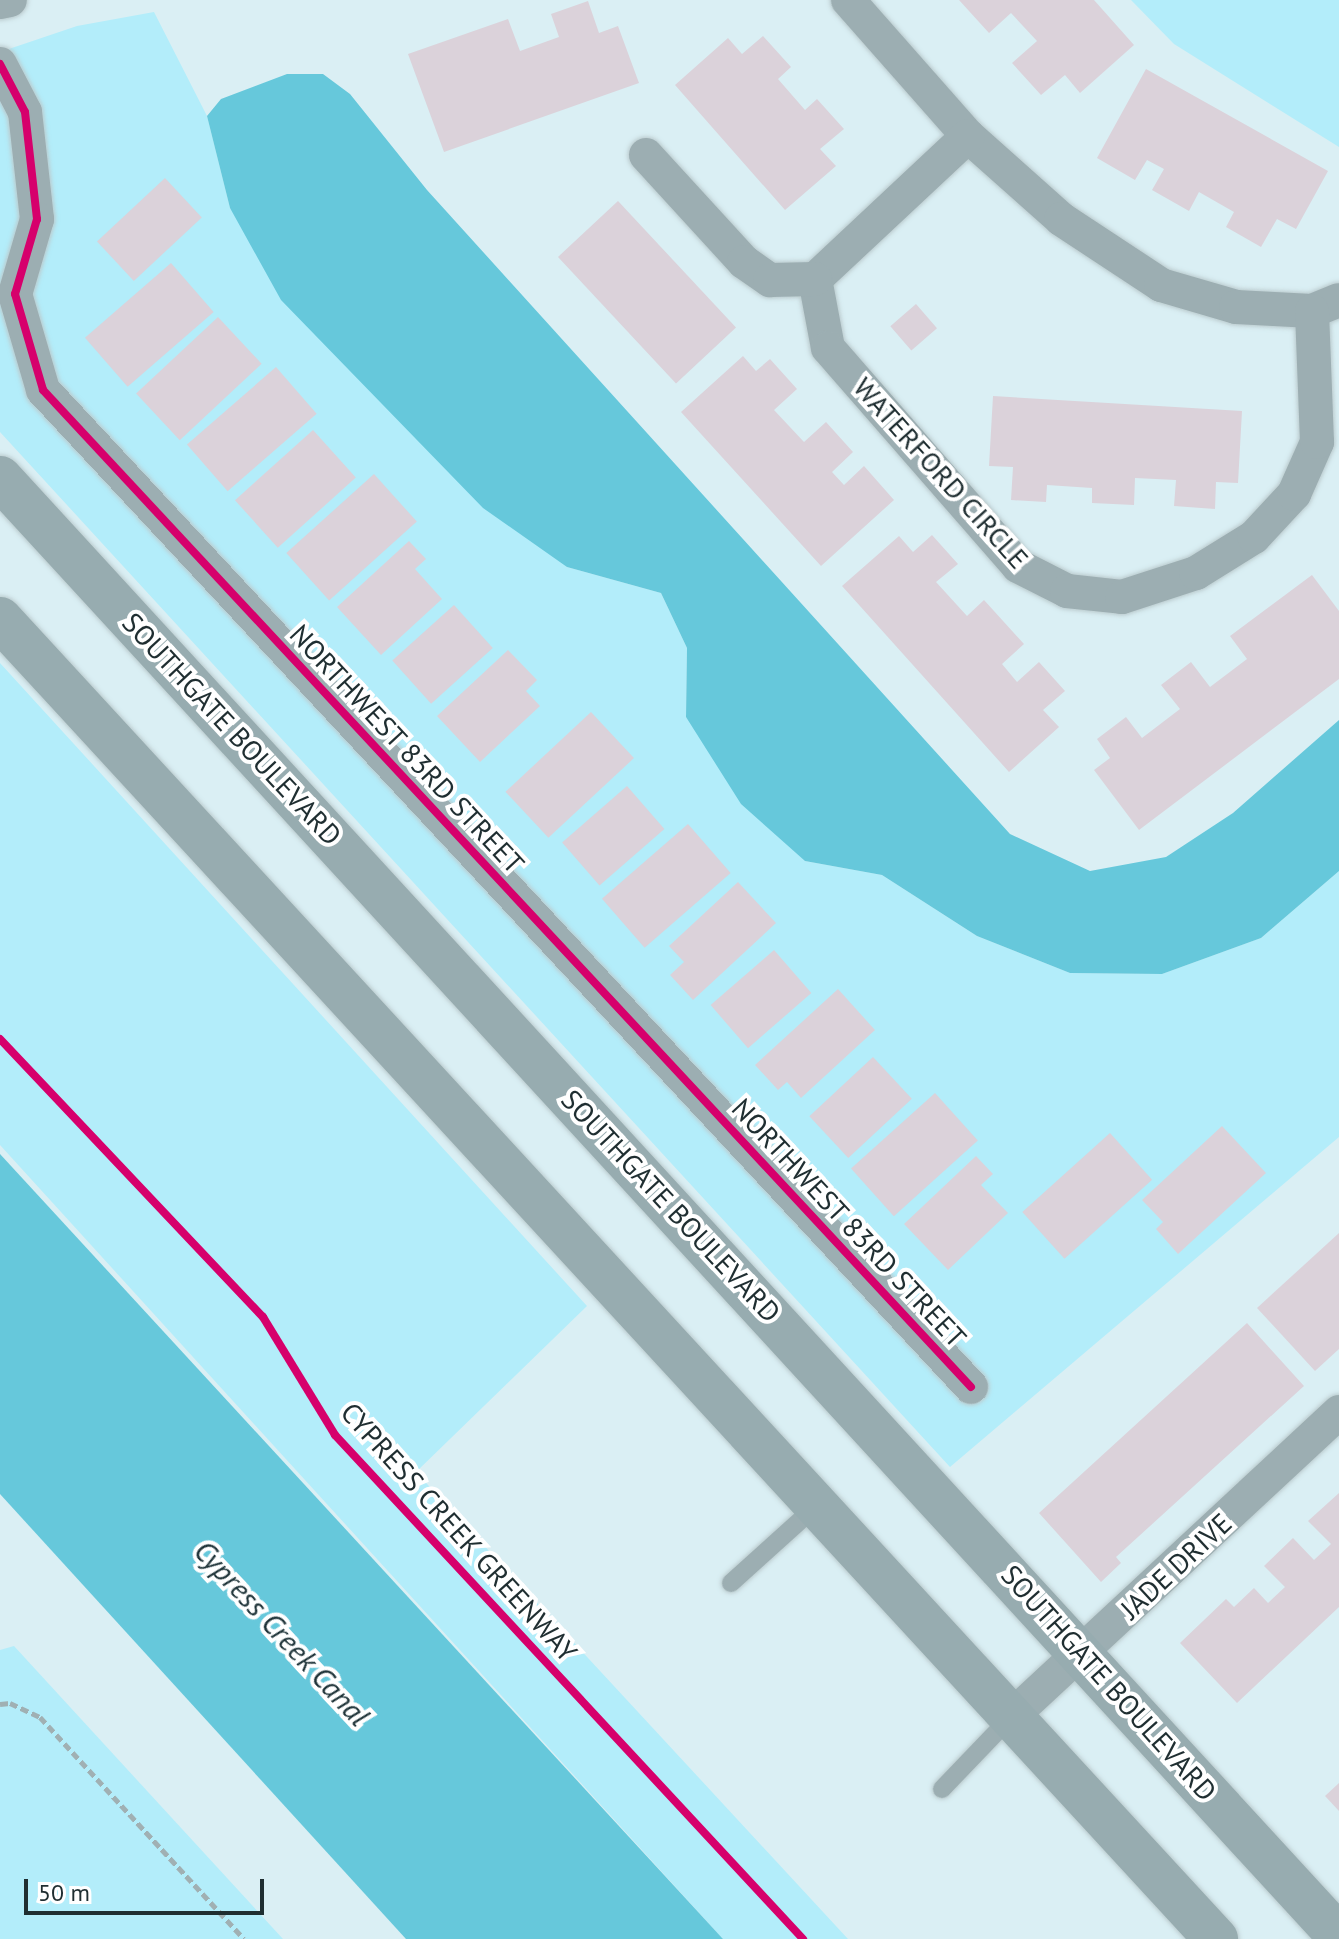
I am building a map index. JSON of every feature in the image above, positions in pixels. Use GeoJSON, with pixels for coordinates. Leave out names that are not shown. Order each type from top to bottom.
{"type":"FeatureCollection","features":[{"type":"Feature","properties":{"kind":"main road","name":"SOUTHGATE BOULEVARD"},"geometry":{"type":"LineString","coordinates":[[0,478],[1083,1653],[1339,1936]]}},
{"type":"Feature","properties":{"kind":"main road"},"geometry":{"type":"LineString","coordinates":[[0,619],[1216,1939]]}},
{"type":"Feature","properties":{"kind":"street"},"geometry":{"type":"LineString","coordinates":[[0,2],[10,0]]}},
{"type":"Feature","properties":{"kind":"street"},"geometry":{"type":"LineString","coordinates":[[848,0],[968,136],[1061,219],[1161,285],[1236,307],[1326,306]]}},
{"type":"Feature","properties":{"kind":"street","name":"NORTHWEST 83RD STREET"},"geometry":{"type":"LineString","coordinates":[[0,64],[25,112],[37,219],[15,294],[43,390],[971,1387]]}},
{"type":"Feature","properties":{"kind":"street"},"geometry":{"type":"LineString","coordinates":[[646,155],[744,262],[770,280],[815,279],[968,136]]}},
{"type":"Feature","properties":{"kind":"street","name":"WATERFORD CIRCLE"},"geometry":{"type":"LineString","coordinates":[[815,279],[828,348],[1018,566],[1067,591],[1122,597],[1196,573],[1254,537],[1294,494],[1317,442],[1326,306]]}},
{"type":"Feature","properties":{"kind":"street","name":"JADE DRIVE"},"geometry":{"type":"LineString","coordinates":[[1011,1717],[1339,1412]]}},
{"type":"Feature","properties":{"kind":"lane"},"geometry":{"type":"LineString","coordinates":[[731,1583],[815,1507]]}},
{"type":"Feature","properties":{"kind":"lane"},"geometry":{"type":"LineString","coordinates":[[942,1789],[1011,1717]]}},
{"type":"Feature","properties":{"kind":"path"},"geometry":{"type":"LineString","coordinates":[[0,1704],[10,1703],[40,1717],[244,1939]]}},
{"type":"Feature","properties":{"kind":"shaded area"},"geometry":{"type":"Polygon","coordinates":[[[1131,0],[1339,0],[1339,147],[1174,44],[1131,0]]]}},
{"type":"Feature","properties":{"kind":"shaded area"},"geometry":{"type":"Polygon","coordinates":[[[154,12],[207,116],[230,208],[567,567],[661,593],[687,648],[686,717],[805,861],[882,875],[977,936],[1070,973],[1162,974],[1261,938],[1339,871],[1339,1137],[950,1467],[0,432],[0,52],[77,26],[154,12]]]}},
{"type":"Feature","properties":{"kind":"shaded area"},"geometry":{"type":"Polygon","coordinates":[[[0,663],[587,1306],[416,1472],[848,1939],[723,1939],[0,1145],[0,663]]]}},
{"type":"Feature","properties":{"kind":"shaded area"},"geometry":{"type":"Polygon","coordinates":[[[14,1646],[283,1939],[0,1939],[0,1650],[14,1646]]]}},
{"type":"Feature","properties":{"kind":"water"},"geometry":{"type":"Polygon","coordinates":[[[287,74],[323,74],[350,94],[427,190],[1010,834],[1090,871],[1166,857],[1233,813],[1339,720],[1339,871],[1261,938],[1162,974],[1070,973],[977,936],[882,875],[805,861],[741,804],[686,717],[687,648],[661,593],[567,567],[483,508],[281,300],[230,208],[207,116],[221,99],[287,74]]]}},
{"type":"Feature","properties":{"kind":"water","name":"Cypress Creek Canal"},"geometry":{"type":"Polygon","coordinates":[[[0,1154],[723,1939],[406,1939],[0,1494],[0,1154]]]}},
{"type":"Feature","properties":{"kind":"building"},"geometry":{"type":"Polygon","coordinates":[[[959,0],[1094,0],[1134,45],[1080,93],[1065,75],[1041,95],[1012,63],[1037,41],[1011,13],[989,33],[959,0]]]}},
{"type":"Feature","properties":{"kind":"building"},"geometry":{"type":"Polygon","coordinates":[[[588,1],[599,33],[618,26],[639,83],[444,152],[408,54],[508,19],[520,51],[559,37],[551,14],[588,1]]]}},
{"type":"Feature","properties":{"kind":"building"},"geometry":{"type":"Polygon","coordinates":[[[763,36],[791,67],[778,79],[805,110],[817,99],[844,129],[820,149],[836,166],[785,210],[675,85],[728,38],[742,54],[763,36]]]}},
{"type":"Feature","properties":{"kind":"building"},"geometry":{"type":"Polygon","coordinates":[[[1146,69],[1328,171],[1296,229],[1277,219],[1261,247],[1226,227],[1234,212],[1199,192],[1189,211],[1152,190],[1164,169],[1147,160],[1135,180],[1097,158],[1146,69]]]}},
{"type":"Feature","properties":{"kind":"building"},"geometry":{"type":"Polygon","coordinates":[[[165,178],[202,217],[134,281],[97,241],[165,178]]]}},
{"type":"Feature","properties":{"kind":"building"},"geometry":{"type":"Polygon","coordinates":[[[618,201],[736,328],[676,383],[558,257],[618,201]]]}},
{"type":"Feature","properties":{"kind":"building"},"geometry":{"type":"Polygon","coordinates":[[[171,263],[214,312],[128,387],[85,338],[171,263]]]}},
{"type":"Feature","properties":{"kind":"building"},"geometry":{"type":"Polygon","coordinates":[[[916,304],[937,328],[911,350],[890,326],[916,304]]]}},
{"type":"Feature","properties":{"kind":"building"},"geometry":{"type":"Polygon","coordinates":[[[218,317],[262,364],[180,440],[136,393],[218,317]]]}},
{"type":"Feature","properties":{"kind":"building"},"geometry":{"type":"Polygon","coordinates":[[[743,356],[756,371],[770,359],[797,389],[774,410],[804,442],[826,422],[853,452],[832,472],[844,485],[864,466],[894,500],[821,566],[681,412],[743,356]]]}},
{"type":"Feature","properties":{"kind":"building"},"geometry":{"type":"Polygon","coordinates":[[[276,367],[317,414],[228,491],[187,444],[276,367]]]}},
{"type":"Feature","properties":{"kind":"building"},"geometry":{"type":"Polygon","coordinates":[[[993,396],[1242,411],[1238,483],[1216,482],[1215,509],[1174,506],[1176,480],[1135,478],[1134,505],[1092,503],[1092,488],[1047,485],[1046,502],[1011,500],[1013,467],[989,466],[993,396]]]}},
{"type":"Feature","properties":{"kind":"building"},"geometry":{"type":"Polygon","coordinates":[[[313,430],[356,478],[278,548],[235,500],[313,430]]]}},
{"type":"Feature","properties":{"kind":"building"},"geometry":{"type":"Polygon","coordinates":[[[374,474],[417,522],[329,601],[286,553],[374,474]]]}},
{"type":"Feature","properties":{"kind":"building"},"geometry":{"type":"Polygon","coordinates":[[[932,535],[958,564],[936,582],[967,616],[984,600],[1024,644],[1002,664],[1017,682],[1039,662],[1065,691],[1043,710],[1059,727],[1009,772],[842,586],[899,536],[913,552],[932,535]]]}},
{"type":"Feature","properties":{"kind":"building"},"geometry":{"type":"Polygon","coordinates":[[[409,541],[426,559],[415,569],[442,599],[381,655],[337,607],[409,541]]]}},
{"type":"Feature","properties":{"kind":"building"},"geometry":{"type":"Polygon","coordinates":[[[1312,575],[1339,611],[1339,679],[1139,830],[1094,770],[1110,758],[1097,739],[1126,717],[1142,738],[1180,709],[1161,685],[1191,662],[1210,687],[1247,659],[1230,636],[1312,575]]]}},
{"type":"Feature","properties":{"kind":"building"},"geometry":{"type":"Polygon","coordinates":[[[454,605],[493,648],[431,704],[392,661],[454,605]]]}},
{"type":"Feature","properties":{"kind":"building"},"geometry":{"type":"Polygon","coordinates":[[[508,650],[537,680],[526,691],[540,706],[480,762],[437,716],[508,650]]]}},
{"type":"Feature","properties":{"kind":"building"},"geometry":{"type":"Polygon","coordinates":[[[591,712],[634,758],[548,838],[505,792],[591,712]]]}},
{"type":"Feature","properties":{"kind":"building"},"geometry":{"type":"Polygon","coordinates":[[[627,786],[664,829],[599,885],[562,842],[627,786]]]}},
{"type":"Feature","properties":{"kind":"building"},"geometry":{"type":"Polygon","coordinates":[[[688,824],[731,873],[645,948],[602,899],[688,824]]]}},
{"type":"Feature","properties":{"kind":"building"},"geometry":{"type":"Polygon","coordinates":[[[738,882],[776,923],[693,1000],[670,975],[684,962],[669,946],[738,882]]]}},
{"type":"Feature","properties":{"kind":"building"},"geometry":{"type":"Polygon","coordinates":[[[774,950],[811,993],[748,1048],[711,1005],[774,950]]]}},
{"type":"Feature","properties":{"kind":"building"},"geometry":{"type":"Polygon","coordinates":[[[838,989],[875,1030],[801,1098],[787,1082],[778,1090],[755,1065],[838,989]]]}},
{"type":"Feature","properties":{"kind":"building"},"geometry":{"type":"Polygon","coordinates":[[[873,1057],[912,1099],[848,1158],[809,1116],[873,1057]]]}},
{"type":"Feature","properties":{"kind":"building"},"geometry":{"type":"Polygon","coordinates":[[[935,1093],[978,1141],[894,1216],[851,1169],[935,1093]]]}},
{"type":"Feature","properties":{"kind":"building"},"geometry":{"type":"Polygon","coordinates":[[[1222,1126],[1266,1173],[1178,1254],[1156,1229],[1163,1222],[1142,1200],[1222,1126]]]}},
{"type":"Feature","properties":{"kind":"building"},"geometry":{"type":"Polygon","coordinates":[[[1110,1133],[1152,1180],[1064,1259],[1022,1212],[1110,1133]]]}},
{"type":"Feature","properties":{"kind":"building"},"geometry":{"type":"Polygon","coordinates":[[[976,1156],[993,1174],[981,1185],[1008,1213],[948,1270],[904,1224],[976,1156]]]}},
{"type":"Feature","properties":{"kind":"building"},"geometry":{"type":"Polygon","coordinates":[[[1339,1233],[1339,1349],[1315,1371],[1257,1308],[1339,1233]]]}},
{"type":"Feature","properties":{"kind":"building"},"geometry":{"type":"Polygon","coordinates":[[[1247,1323],[1304,1386],[1116,1557],[1121,1563],[1101,1582],[1039,1513],[1247,1323]]]}},
{"type":"Feature","properties":{"kind":"building"},"geometry":{"type":"Polygon","coordinates":[[[1339,1493],[1339,1607],[1237,1703],[1180,1643],[1226,1599],[1234,1607],[1254,1588],[1268,1603],[1285,1587],[1264,1566],[1293,1538],[1314,1560],[1331,1544],[1308,1521],[1339,1493]]]}},
{"type":"Feature","properties":{"kind":"building"},"geometry":{"type":"Polygon","coordinates":[[[1339,1783],[1339,1811],[1325,1796],[1339,1783]]]}},
{"type":"Feature","properties":{"kind":"cycle path"},"geometry":{"type":"LineString","coordinates":[[0,64],[25,112],[37,219],[15,294],[43,390],[971,1387]]}},
{"type":"Feature","properties":{"kind":"cycle path","name":"CYPRESS CREEK GREENWAY"},"geometry":{"type":"LineString","coordinates":[[0,1039],[263,1317],[335,1435],[803,1939]]}}]}
